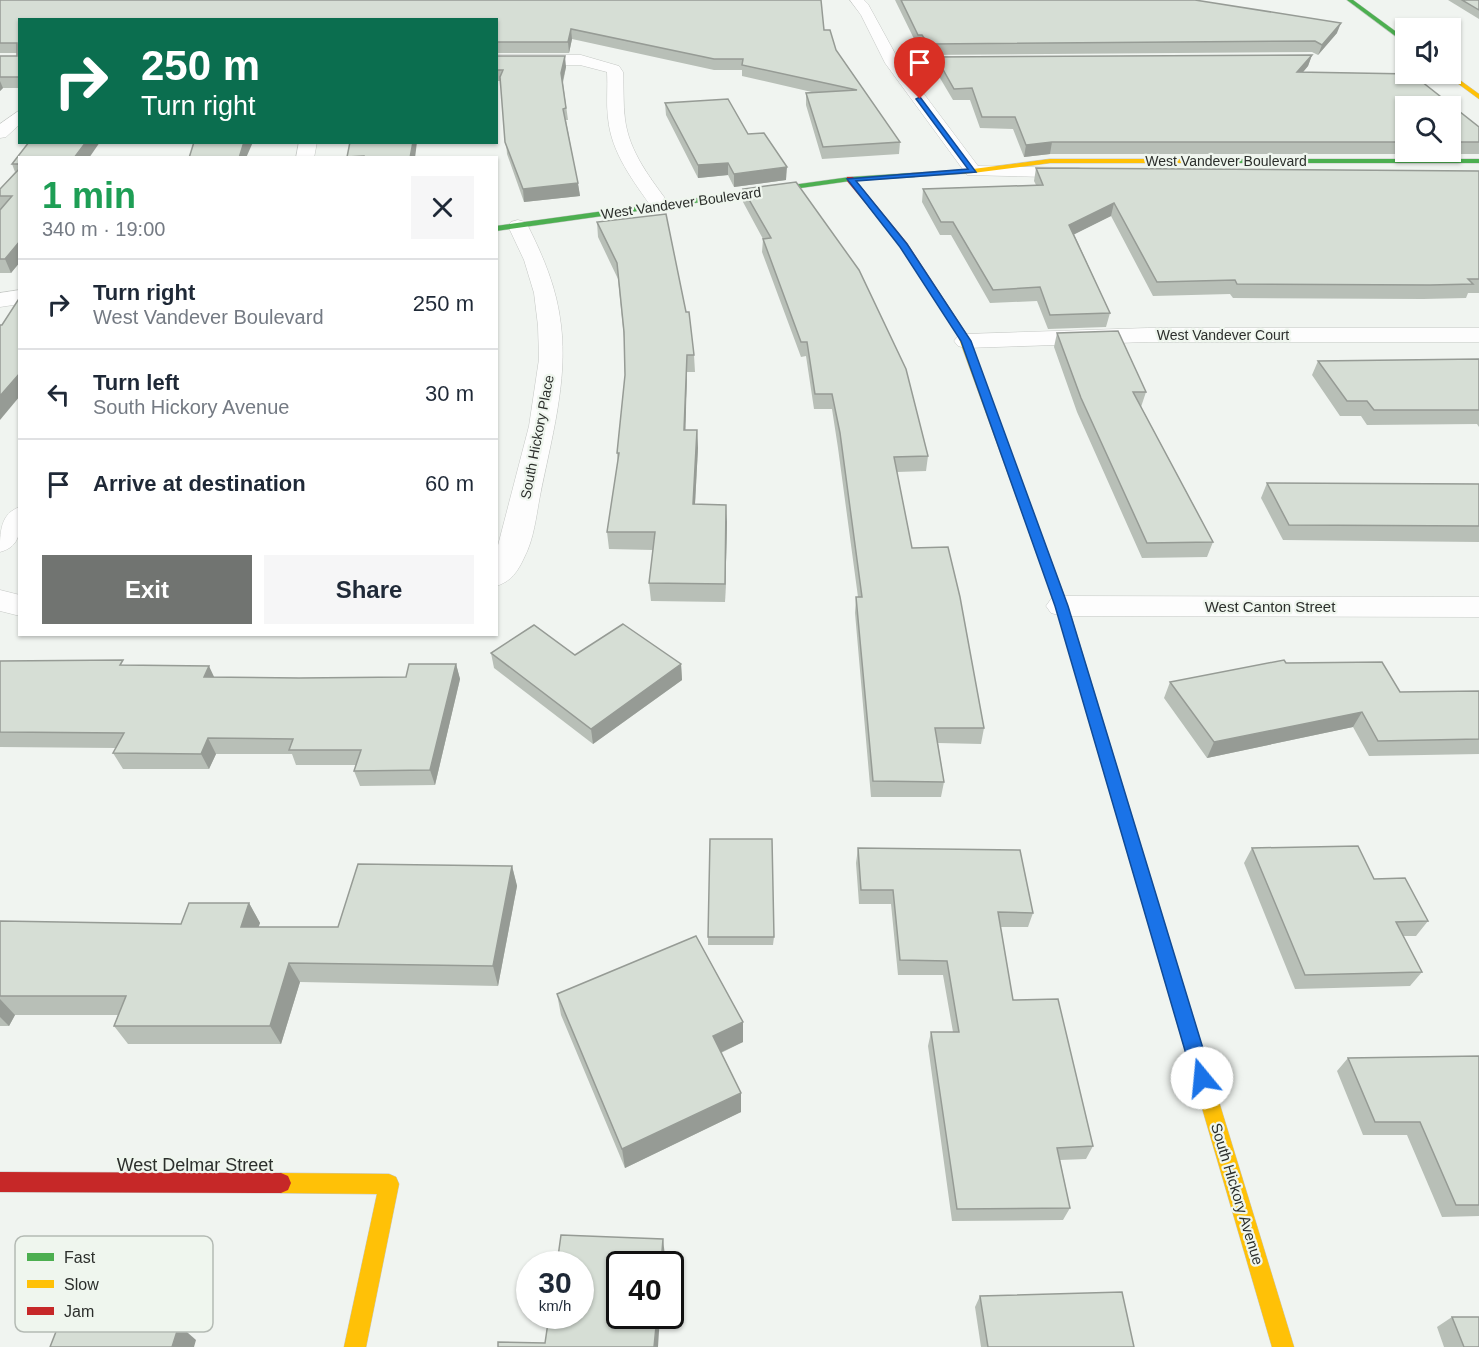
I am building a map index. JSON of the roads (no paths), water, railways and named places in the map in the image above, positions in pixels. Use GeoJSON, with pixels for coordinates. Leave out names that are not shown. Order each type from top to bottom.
{"type":"FeatureCollection","features":[{"type":"Feature","properties":{"kind":"street"},"geometry":{"type":"LineString","coordinates":[[857,0],[871,15],[878,37],[893,62],[973,171]]}},
{"type":"Feature","properties":{"kind":"street"},"geometry":{"type":"LineString","coordinates":[[1350,0],[1395,34]]}},
{"type":"Feature","properties":{"kind":"street"},"geometry":{"type":"LineString","coordinates":[[498,60],[581,60],[608,66],[616,73],[613,100],[621,142],[634,167],[660,205]]}},
{"type":"Feature","properties":{"kind":"street"},"geometry":{"type":"LineString","coordinates":[[893,62],[1003,60]]}},
{"type":"Feature","properties":{"kind":"street"},"geometry":{"type":"LineString","coordinates":[[1461,83],[1479,96]]}},
{"type":"Feature","properties":{"kind":"street"},"geometry":{"type":"LineString","coordinates":[[0,133],[18,117]]}},
{"type":"Feature","properties":{"kind":"street","name":"West Vandever Boulevard"},"geometry":{"type":"LineString","coordinates":[[507,227],[850,179],[973,171],[1050,161],[1479,161]]}},
{"type":"Feature","properties":{"kind":"street","name":"West Vandever Boulevard"},"geometry":{"type":"LineString","coordinates":[[973,171],[1058,174],[1479,175]]}},
{"type":"Feature","properties":{"kind":"street","name":"South Hickory Avenue"},"geometry":{"type":"LineString","coordinates":[[850,179],[904,245],[966,341],[1062,606],[1283,1347]]}},
{"type":"Feature","properties":{"kind":"street","name":"South Hickory Place"},"geometry":{"type":"LineString","coordinates":[[498,573],[513,550],[550,388],[552,344],[548,311],[539,273],[507,227]]}},
{"type":"Feature","properties":{"kind":"street"},"geometry":{"type":"LineString","coordinates":[[0,300],[18,297]]}},
{"type":"Feature","properties":{"kind":"street","name":"West Vandever Court"},"geometry":{"type":"LineString","coordinates":[[966,341],[1148,335],[1479,335]]}},
{"type":"Feature","properties":{"kind":"street"},"geometry":{"type":"LineString","coordinates":[[0,543],[18,519]]}},
{"type":"Feature","properties":{"kind":"street"},"geometry":{"type":"LineString","coordinates":[[0,600],[18,605]]}},
{"type":"Feature","properties":{"kind":"street","name":"West Canton Street"},"geometry":{"type":"LineString","coordinates":[[1062,606],[1479,607]]}},
{"type":"Feature","properties":{"kind":"street","name":"West Delmar Street"},"geometry":{"type":"LineString","coordinates":[[0,1182],[389,1184],[355,1347]]}}]}
